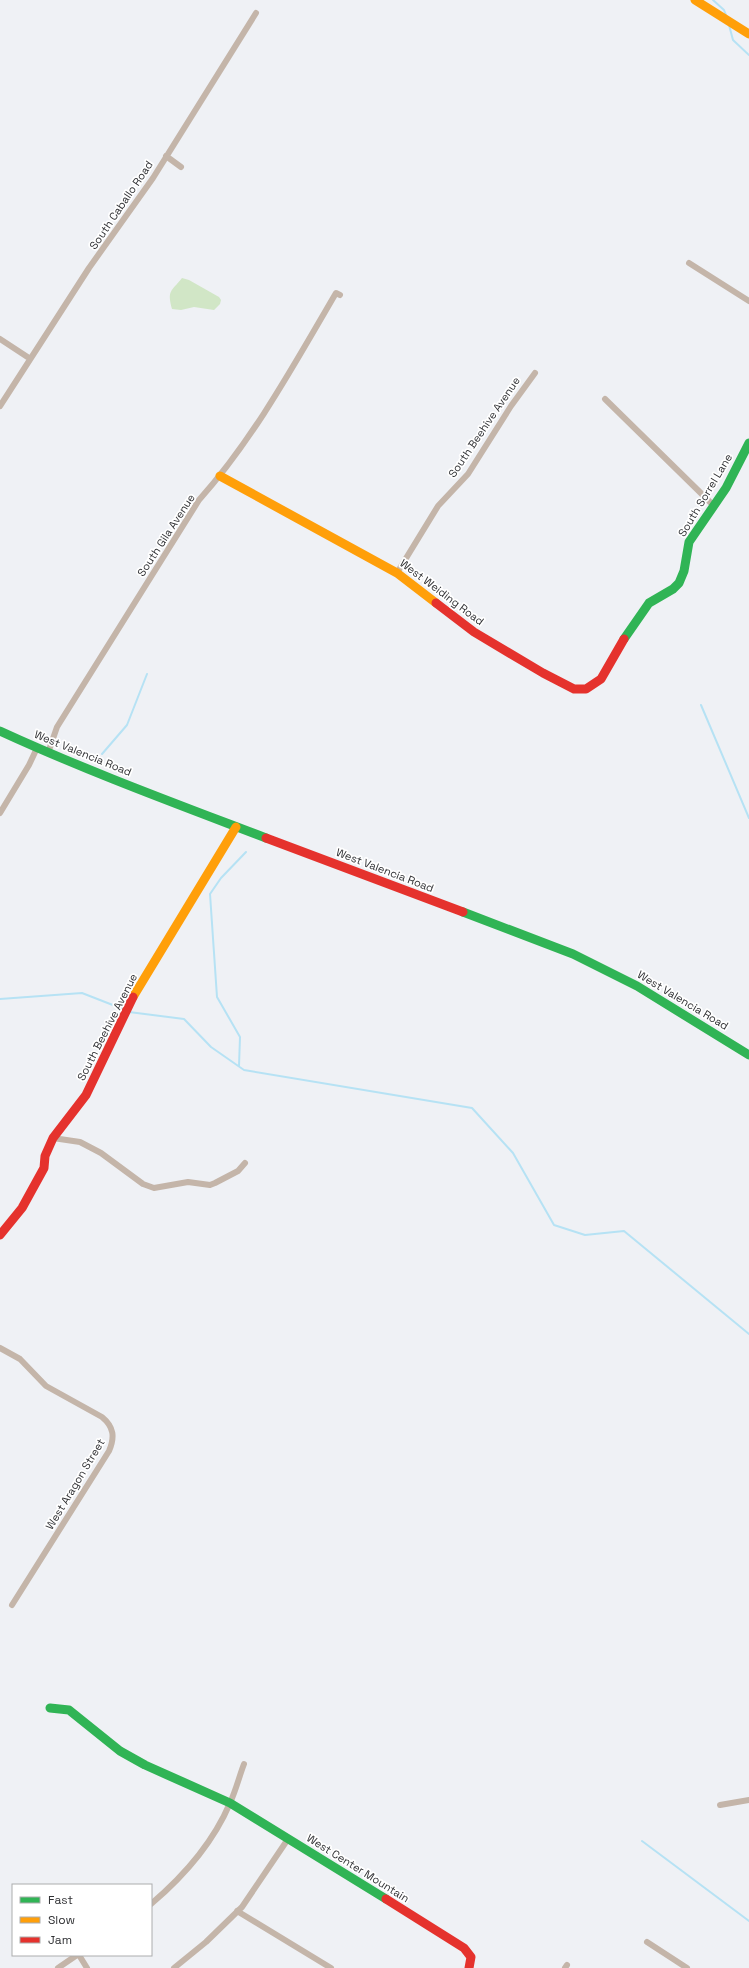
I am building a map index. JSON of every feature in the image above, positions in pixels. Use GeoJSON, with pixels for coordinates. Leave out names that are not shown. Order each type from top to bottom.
{"type":"FeatureCollection","features":[{"type":"Feature","properties":{"kind":"street"},"geometry":{"type":"LineString","coordinates":[[695,0],[749,34]]}},
{"type":"Feature","properties":{"kind":"street","name":"South Caballo Road"},"geometry":{"type":"LineString","coordinates":[[0,406],[29,358],[166,156],[256,13]]}},
{"type":"Feature","properties":{"kind":"street"},"geometry":{"type":"LineString","coordinates":[[166,156],[181,167]]}},
{"type":"Feature","properties":{"kind":"street"},"geometry":{"type":"LineString","coordinates":[[689,263],[749,301]]}},
{"type":"Feature","properties":{"kind":"street","name":"South Gila Avenue"},"geometry":{"type":"LineString","coordinates":[[48,753],[57,727],[199,500],[220,476],[285,379],[338,294]]}},
{"type":"Feature","properties":{"kind":"street"},"geometry":{"type":"LineString","coordinates":[[0,339],[29,358]]}},
{"type":"Feature","properties":{"kind":"street","name":"South Beehive Avenue"},"geometry":{"type":"LineString","coordinates":[[397,573],[438,506],[468,474],[511,406],[535,373]]}},
{"type":"Feature","properties":{"kind":"street"},"geometry":{"type":"LineString","coordinates":[[605,399],[713,505]]}},
{"type":"Feature","properties":{"kind":"street","name":"South Sorrel Lane"},"geometry":{"type":"LineString","coordinates":[[586,689],[601,679],[627,634],[649,604],[673,589],[679,583],[684,571],[689,542],[726,488],[749,443]]}},
{"type":"Feature","properties":{"kind":"street","name":"West Weiding Road"},"geometry":{"type":"LineString","coordinates":[[220,476],[397,573],[483,638],[563,684],[574,689],[586,689]]}},
{"type":"Feature","properties":{"kind":"street","name":"West Valencia Road"},"geometry":{"type":"LineString","coordinates":[[0,731],[48,753],[236,827],[573,954],[637,986],[749,1055]]}},
{"type":"Feature","properties":{"kind":"street"},"geometry":{"type":"LineString","coordinates":[[0,813],[29,765],[37,748]]}},
{"type":"Feature","properties":{"kind":"street","name":"South Beehive Avenue"},"geometry":{"type":"LineString","coordinates":[[0,1235],[22,1208],[44,1168],[45,1156],[53,1138],[86,1095],[132,999],[236,827]]}},
{"type":"Feature","properties":{"kind":"street"},"geometry":{"type":"LineString","coordinates":[[53,1138],[80,1142],[101,1153],[143,1184],[154,1188],[188,1182],[210,1185],[238,1171],[245,1163]]}},
{"type":"Feature","properties":{"kind":"street","name":"West Aragon Street"},"geometry":{"type":"LineString","coordinates":[[0,1348],[20,1359],[46,1386],[109,1422],[113,1431],[114,1440],[109,1451],[12,1605]]}},
{"type":"Feature","properties":{"kind":"street","name":"West Center Mountain"},"geometry":{"type":"LineString","coordinates":[[50,1708],[69,1710],[120,1751],[145,1765],[230,1803],[464,1948],[471,1956],[469,1968]]}},
{"type":"Feature","properties":{"kind":"street"},"geometry":{"type":"LineString","coordinates":[[152,1903],[169,1889],[208,1844],[230,1803],[244,1764]]}},
{"type":"Feature","properties":{"kind":"street"},"geometry":{"type":"LineString","coordinates":[[720,1806],[749,1800]]}},
{"type":"Feature","properties":{"kind":"street"},"geometry":{"type":"LineString","coordinates":[[174,1968],[206,1942],[242,1907],[288,1839]]}},
{"type":"Feature","properties":{"kind":"street"},"geometry":{"type":"LineString","coordinates":[[237,1911],[331,1968]]}},
{"type":"Feature","properties":{"kind":"street"},"geometry":{"type":"LineString","coordinates":[[647,1942],[687,1968]]}},
{"type":"Feature","properties":{"kind":"street"},"geometry":{"type":"LineString","coordinates":[[58,1968],[76,1956]]}},
{"type":"Feature","properties":{"kind":"street"},"geometry":{"type":"LineString","coordinates":[[79,1956],[87,1968]]}},
{"type":"Feature","properties":{"kind":"green space"},"geometry":{"type":"Polygon","coordinates":[[[182,278],[189,280],[219,297],[221,300],[220,304],[214,310],[194,307],[181,310],[172,309],[170,295],[182,278]]]}},
{"type":"Feature","properties":{"kind":"waterway"},"geometry":{"type":"LineString","coordinates":[[713,0],[724,10],[726,15]]}},
{"type":"Feature","properties":{"kind":"waterway"},"geometry":{"type":"LineString","coordinates":[[729,25],[733,40],[749,55]]}},
{"type":"Feature","properties":{"kind":"waterway"},"geometry":{"type":"LineString","coordinates":[[102,754],[127,725],[147,674]]}},
{"type":"Feature","properties":{"kind":"waterway"},"geometry":{"type":"LineString","coordinates":[[701,705],[749,818]]}},
{"type":"Feature","properties":{"kind":"waterway"},"geometry":{"type":"LineString","coordinates":[[239,1066],[240,1037],[217,997],[210,894],[221,878],[246,852]]}},
{"type":"Feature","properties":{"kind":"waterway"},"geometry":{"type":"LineString","coordinates":[[0,999],[82,993],[123,1009]]}},
{"type":"Feature","properties":{"kind":"waterway"},"geometry":{"type":"LineString","coordinates":[[129,1012],[184,1019],[211,1047],[244,1070],[472,1108],[513,1153],[554,1225],[585,1235],[624,1231],[749,1334]]}},
{"type":"Feature","properties":{"kind":"waterway"},"geometry":{"type":"LineString","coordinates":[[642,1841],[749,1921]]}},
{"type":"Feature","properties":{"kind":"traffic: fast"},"geometry":{"type":"LineString","coordinates":[[624,639],[649,603],[673,589],[679,583],[684,571],[689,542],[726,488],[749,443]]}},
{"type":"Feature","properties":{"kind":"traffic: fast"},"geometry":{"type":"LineString","coordinates":[[0,731],[166,800],[266,838]]}},
{"type":"Feature","properties":{"kind":"traffic: fast"},"geometry":{"type":"LineString","coordinates":[[463,912],[573,954],[637,986],[749,1055]]}},
{"type":"Feature","properties":{"kind":"traffic: fast"},"geometry":{"type":"LineString","coordinates":[[50,1708],[69,1710],[120,1751],[145,1765],[230,1803],[386,1899]]}},
{"type":"Feature","properties":{"kind":"traffic: slow"},"geometry":{"type":"LineString","coordinates":[[695,0],[749,34]]}},
{"type":"Feature","properties":{"kind":"traffic: slow"},"geometry":{"type":"LineString","coordinates":[[220,476],[397,573],[436,603]]}},
{"type":"Feature","properties":{"kind":"traffic: slow"},"geometry":{"type":"LineString","coordinates":[[133,997],[236,827]]}},
{"type":"Feature","properties":{"kind":"traffic: jam"},"geometry":{"type":"LineString","coordinates":[[436,603],[474,632],[543,673],[574,689],[586,689],[601,679],[624,639]]}},
{"type":"Feature","properties":{"kind":"traffic: jam"},"geometry":{"type":"LineString","coordinates":[[266,838],[463,912]]}},
{"type":"Feature","properties":{"kind":"traffic: jam"},"geometry":{"type":"LineString","coordinates":[[0,1235],[22,1208],[44,1168],[45,1156],[53,1138],[86,1095],[133,997]]}},
{"type":"Feature","properties":{"kind":"traffic: jam"},"geometry":{"type":"LineString","coordinates":[[386,1899],[464,1948],[471,1957],[469,1968]]}}]}
